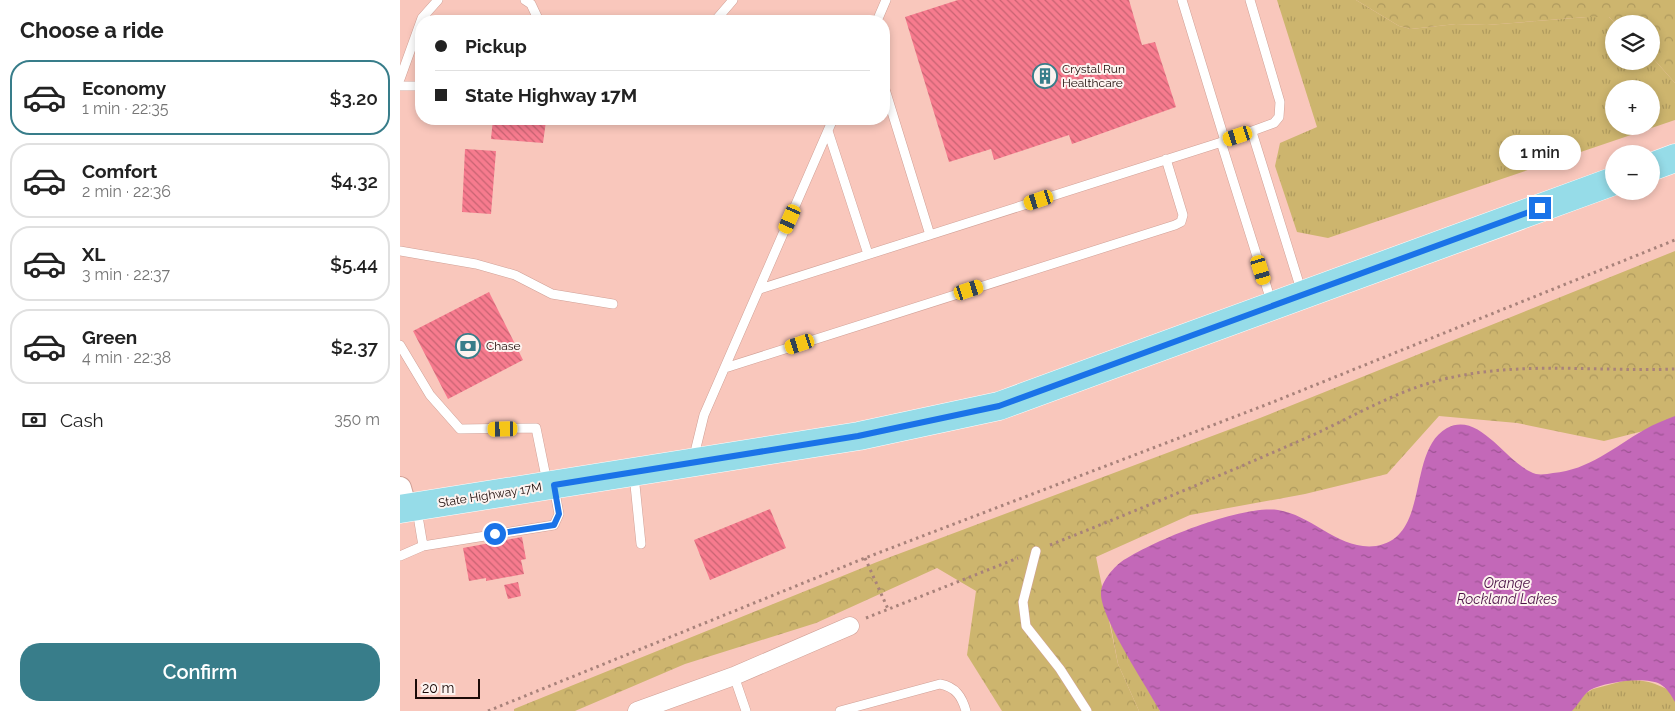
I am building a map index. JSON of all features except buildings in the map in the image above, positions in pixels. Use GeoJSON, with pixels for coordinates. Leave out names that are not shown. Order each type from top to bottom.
{"type":"FeatureCollection","features":[{"type":"Feature","properties":{"kind":"main road"},"geometry":{"type":"LineString","coordinates":[[1660,164],[1675,158]]}},
{"type":"Feature","properties":{"kind":"main road","name":"State Highway 17M"},"geometry":{"type":"LineString","coordinates":[[405,503],[551,485],[693,464],[858,436],[999,406],[1605,184]]}},
{"type":"Feature","properties":{"kind":"street"},"geometry":{"type":"LineString","coordinates":[[638,711],[734,676],[850,626]]}},
{"type":"Feature","properties":{"kind":"lane"},"geometry":{"type":"LineString","coordinates":[[425,15],[438,0]]}},
{"type":"Feature","properties":{"kind":"lane"},"geometry":{"type":"LineString","coordinates":[[525,0],[530,4],[536,15]]}},
{"type":"Feature","properties":{"kind":"lane"},"geometry":{"type":"LineString","coordinates":[[720,15],[733,0]]}},
{"type":"Feature","properties":{"kind":"lane"},"geometry":{"type":"LineString","coordinates":[[880,15],[886,0]]}},
{"type":"Feature","properties":{"kind":"lane"},"geometry":{"type":"LineString","coordinates":[[1182,0],[1272,306]]}},
{"type":"Feature","properties":{"kind":"lane"},"geometry":{"type":"LineString","coordinates":[[760,289],[1252,132],[1274,123],[1279,117],[1280,109],[1250,0]]}},
{"type":"Feature","properties":{"kind":"lane"},"geometry":{"type":"LineString","coordinates":[[400,79],[415,37]]}},
{"type":"Feature","properties":{"kind":"lane"},"geometry":{"type":"LineString","coordinates":[[400,86],[415,86]]}},
{"type":"Feature","properties":{"kind":"lane"},"geometry":{"type":"LineString","coordinates":[[890,105],[930,235]]}},
{"type":"Feature","properties":{"kind":"lane"},"geometry":{"type":"LineString","coordinates":[[693,464],[694,452],[704,415],[831,125]]}},
{"type":"Feature","properties":{"kind":"lane"},"geometry":{"type":"LineString","coordinates":[[828,131],[868,254]]}},
{"type":"Feature","properties":{"kind":"lane"},"geometry":{"type":"LineString","coordinates":[[1252,132],[1303,295]]}},
{"type":"Feature","properties":{"kind":"lane"},"geometry":{"type":"LineString","coordinates":[[725,368],[1175,225],[1181,222],[1183,215],[1166,159]]}},
{"type":"Feature","properties":{"kind":"lane"},"geometry":{"type":"LineString","coordinates":[[400,251],[476,264],[515,275],[552,294],[612,304]]}},
{"type":"Feature","properties":{"kind":"lane"},"geometry":{"type":"LineString","coordinates":[[400,344],[430,396],[460,429],[536,428],[559,514],[554,525],[423,546],[400,556]]}},
{"type":"Feature","properties":{"kind":"lane"},"geometry":{"type":"LineString","coordinates":[[634,473],[641,544]]}},
{"type":"Feature","properties":{"kind":"lane"},"geometry":{"type":"LineString","coordinates":[[405,503],[423,546]]}},
{"type":"Feature","properties":{"kind":"lane"},"geometry":{"type":"LineString","coordinates":[[1036,551],[1023,602],[1026,626],[1060,670],[1087,711]]}},
{"type":"Feature","properties":{"kind":"lane"},"geometry":{"type":"LineString","coordinates":[[734,676],[746,711]]}},
{"type":"Feature","properties":{"kind":"lane"},"geometry":{"type":"LineString","coordinates":[[840,711],[940,684],[948,686],[959,694],[966,711]]}},
{"type":"Feature","properties":{"kind":"path"},"geometry":{"type":"LineString","coordinates":[[488,711],[865,558],[1268,404],[1675,240]]}},
{"type":"Feature","properties":{"kind":"path"},"geometry":{"type":"LineString","coordinates":[[850,626],[1298,442],[1427,383],[1492,370],[1552,368],[1630,371],[1675,369]]}},
{"type":"Feature","properties":{"kind":"path"},"geometry":{"type":"LineString","coordinates":[[865,558],[888,609]]}},
{"type":"Feature","properties":{"kind":"green space"},"geometry":{"type":"Polygon","coordinates":[[[1277,0],[1356,0],[1399,26],[1411,29],[1456,24],[1487,25],[1605,17],[1605,70],[1660,70],[1660,66],[1675,83],[1675,120],[1660,125],[1660,80],[1605,80],[1605,135],[1631,135],[1328,238],[1297,232],[1275,166],[1280,143],[1317,127],[1277,0]]]}},
{"type":"Feature","properties":{"kind":"green space"},"geometry":{"type":"Polygon","coordinates":[[[1356,0],[1675,0],[1675,83],[1660,66],[1660,15],[1605,15],[1605,17],[1487,25],[1456,24],[1411,29],[1399,26],[1356,0]]]}},
{"type":"Feature","properties":{"kind":"green space"},"geometry":{"type":"Polygon","coordinates":[[[1675,251],[1675,423],[1604,441],[1517,423],[1439,416],[1387,474],[1305,494],[1190,515],[1096,557],[1118,664],[1139,711],[1002,711],[967,655],[976,591],[937,568],[816,623],[685,664],[575,711],[514,711],[514,709],[877,562],[1260,418],[1675,251]]]}},
{"type":"Feature","properties":{"kind":"green space"},"geometry":{"type":"Polygon","coordinates":[[[1110,622],[1160,711],[1139,711],[1118,664],[1110,622]]]}},
{"type":"Feature","properties":{"kind":"green space"},"geometry":{"type":"Polygon","coordinates":[[[1627,680],[1647,682],[1675,692],[1675,711],[1536,711],[1593,689],[1627,680]]]}},
{"type":"Feature","properties":{"kind":"water","name":"Orange Rockland Lakes"},"geometry":{"type":"Polygon","coordinates":[[[1675,416],[1675,702],[1667,690],[1660,684],[1645,680],[1635,680],[1615,682],[1590,690],[1572,711],[1160,711],[1125,652],[1103,604],[1101,593],[1103,584],[1121,562],[1153,544],[1174,535],[1242,513],[1278,510],[1290,513],[1303,518],[1338,538],[1363,546],[1376,546],[1393,539],[1405,527],[1412,511],[1426,455],[1434,439],[1447,428],[1459,424],[1471,426],[1482,432],[1525,469],[1536,474],[1542,474],[1566,471],[1590,463],[1648,428],[1675,416]]]}},
{"type":"Feature","properties":{"kind":"place","name":"Crystal Run Healthcare"},"geometry":{"type":"Point","coordinates":[1045,76]}},
{"type":"Feature","properties":{"kind":"place","name":"Chase"},"geometry":{"type":"Point","coordinates":[468,346]}},
{"type":"Feature","properties":{"kind":"route"},"geometry":{"type":"LineString","coordinates":[[495,534],[554,525],[559,514],[554,485],[858,436],[922,424],[999,406],[1072,381],[1540,208]]}}]}
